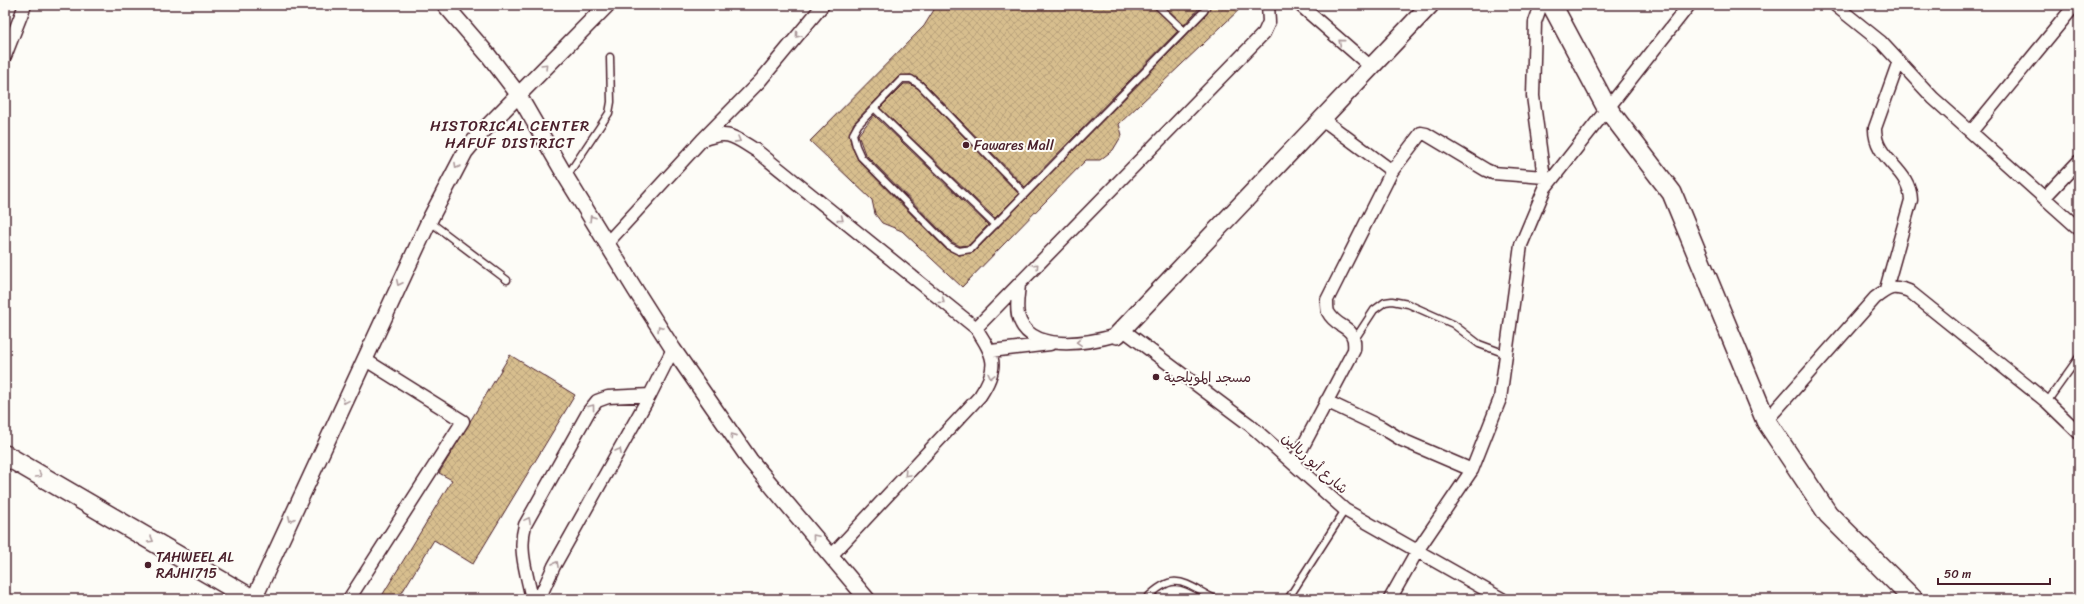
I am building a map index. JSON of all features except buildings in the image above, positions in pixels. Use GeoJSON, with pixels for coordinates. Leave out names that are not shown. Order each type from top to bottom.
{"type":"FeatureCollection","features":[{"type":"Feature","properties":{"kind":"main road"},"geometry":{"type":"LineString","coordinates":[[1120,332],[1430,5]]}},
{"type":"Feature","properties":{"kind":"main road"},"geometry":{"type":"LineString","coordinates":[[1552,5],[1607,108],[1672,193],[1766,421],[1828,514],[1912,599]]}},
{"type":"Feature","properties":{"kind":"main road"},"geometry":{"type":"LineString","coordinates":[[5,455],[253,599]]}},
{"type":"Feature","properties":{"kind":"street"},"geometry":{"type":"LineString","coordinates":[[5,56],[25,5]]}},
{"type":"Feature","properties":{"kind":"street"},"geometry":{"type":"LineString","coordinates":[[445,5],[489,56],[518,94],[566,177],[608,242],[673,349],[750,460],[867,599]]}},
{"type":"Feature","properties":{"kind":"street"},"geometry":{"type":"LineString","coordinates":[[253,599],[429,221],[465,152],[518,94],[607,5]]}},
{"type":"Feature","properties":{"kind":"street"},"geometry":{"type":"LineString","coordinates":[[608,242],[702,140],[760,81],[823,5]]}},
{"type":"Feature","properties":{"kind":"street"},"geometry":{"type":"LineString","coordinates":[[976,328],[1264,33],[1269,22],[1268,5]]}},
{"type":"Feature","properties":{"kind":"street"},"geometry":{"type":"LineString","coordinates":[[1300,5],[1371,67]]}},
{"type":"Feature","properties":{"kind":"street"},"geometry":{"type":"LineString","coordinates":[[1541,5],[1535,22],[1533,96],[1545,183]]}},
{"type":"Feature","properties":{"kind":"street"},"geometry":{"type":"LineString","coordinates":[[1390,599],[1417,552],[1472,470],[1500,399],[1521,245],[1545,183],[1689,5]]}},
{"type":"Feature","properties":{"kind":"street"},"geometry":{"type":"LineString","coordinates":[[1835,5],[1881,42],[1933,98],[2079,229]]}},
{"type":"Feature","properties":{"kind":"street"},"geometry":{"type":"LineString","coordinates":[[1971,132],[2075,5]]}},
{"type":"Feature","properties":{"kind":"street"},"geometry":{"type":"LineString","coordinates":[[1886,289],[1911,200],[1910,188],[1904,177],[1883,154],[1875,140],[1875,128],[1899,62]]}},
{"type":"Feature","properties":{"kind":"street"},"geometry":{"type":"LineString","coordinates":[[1322,119],[1392,171]]}},
{"type":"Feature","properties":{"kind":"street"},"geometry":{"type":"LineString","coordinates":[[1294,463],[1354,350],[1355,339],[1350,330],[1332,317],[1328,311],[1327,300],[1392,171],[1420,133],[1426,134],[1493,173],[1545,183]]}},
{"type":"Feature","properties":{"kind":"street"},"geometry":{"type":"LineString","coordinates":[[702,140],[718,134],[733,137],[757,151],[976,328],[991,351],[993,365],[989,382],[980,396],[831,556]]}},
{"type":"Feature","properties":{"kind":"street"},"geometry":{"type":"LineString","coordinates":[[2044,198],[2079,161]]}},
{"type":"Feature","properties":{"kind":"street"},"geometry":{"type":"LineString","coordinates":[[1018,284],[1018,316],[1022,326],[1030,334],[1044,342],[1055,343]]}},
{"type":"Feature","properties":{"kind":"street"},"geometry":{"type":"LineString","coordinates":[[1766,421],[1875,298],[1886,289],[1898,287],[1909,291],[2047,402],[2079,433]]}},
{"type":"Feature","properties":{"kind":"street"},"geometry":{"type":"LineString","coordinates":[[991,351],[1055,343],[1096,341],[1120,332]]}},
{"type":"Feature","properties":{"kind":"street","name":"شارع أبو ريالين"},"geometry":{"type":"LineString","coordinates":[[1120,332],[1250,425],[1345,510],[1502,599]]}},
{"type":"Feature","properties":{"kind":"street"},"geometry":{"type":"LineString","coordinates":[[538,599],[554,566],[650,395],[673,349]]}},
{"type":"Feature","properties":{"kind":"street"},"geometry":{"type":"LineString","coordinates":[[349,599],[463,421],[364,359]]}},
{"type":"Feature","properties":{"kind":"street"},"geometry":{"type":"LineString","coordinates":[[532,599],[522,548],[522,537],[525,525],[589,411],[598,401],[608,397],[650,395]]}},
{"type":"Feature","properties":{"kind":"street"},"geometry":{"type":"LineString","coordinates":[[1326,401],[1381,427],[1402,440],[1472,470]]}},
{"type":"Feature","properties":{"kind":"lane"},"geometry":{"type":"LineString","coordinates":[[1157,5],[1184,31]]}},
{"type":"Feature","properties":{"kind":"lane"},"geometry":{"type":"LineString","coordinates":[[1025,194],[920,85],[911,79],[902,79],[858,125],[853,134],[861,157],[949,246],[959,250],[971,250],[1204,11],[1207,5]]}},
{"type":"Feature","properties":{"kind":"lane"},"geometry":{"type":"LineString","coordinates":[[566,177],[609,113],[611,102],[610,57]]}},
{"type":"Feature","properties":{"kind":"lane"},"geometry":{"type":"LineString","coordinates":[[874,108],[995,225]]}},
{"type":"Feature","properties":{"kind":"lane"},"geometry":{"type":"LineString","coordinates":[[429,221],[507,280]]}},
{"type":"Feature","properties":{"kind":"lane"},"geometry":{"type":"LineString","coordinates":[[1355,339],[1374,310],[1385,302],[1392,301],[1408,304],[1453,324],[1480,344],[1506,354]]}},
{"type":"Feature","properties":{"kind":"lane"},"geometry":{"type":"LineString","coordinates":[[2047,402],[2079,357]]}},
{"type":"Feature","properties":{"kind":"lane"},"geometry":{"type":"LineString","coordinates":[[1288,599],[1345,510]]}},
{"type":"Feature","properties":{"kind":"lane"},"geometry":{"type":"LineString","coordinates":[[1146,599],[1159,586],[1169,581],[1180,582],[1215,599]]}},
{"type":"Feature","properties":{"kind":"place","name":"Fawares Mall"},"geometry":{"type":"Point","coordinates":[966,145]}},
{"type":"Feature","properties":{"kind":"place","name":"مسجد المويلحية"},"geometry":{"type":"Point","coordinates":[1156,377]}},
{"type":"Feature","properties":{"kind":"place","name":"TAHWEEL AL RAJHI715"},"geometry":{"type":"Point","coordinates":[148,565]}},
{"type":"Feature","properties":{"kind":"district","name":"HISTORICAL CENTER HAFUF DISTRICT"},"geometry":{"type":"Point","coordinates":[510,134]}}]}
